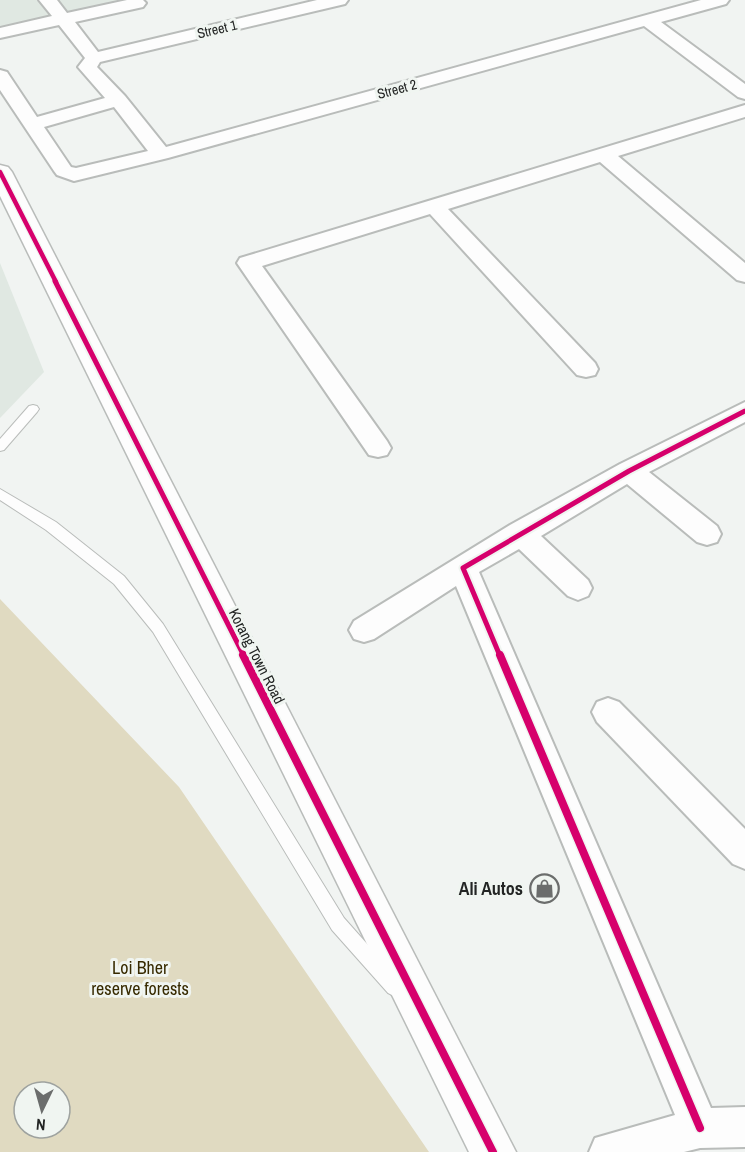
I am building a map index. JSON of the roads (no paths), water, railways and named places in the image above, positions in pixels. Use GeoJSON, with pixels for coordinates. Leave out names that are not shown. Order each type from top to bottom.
{"type":"FeatureCollection","features":[{"type":"Feature","properties":{"kind":"street"},"geometry":{"type":"LineString","coordinates":[[48,0],[94,58],[87,67],[118,100],[161,154]]}},
{"type":"Feature","properties":{"kind":"street","name":"Street 1"},"geometry":{"type":"LineString","coordinates":[[94,58],[339,0]]}},
{"type":"Feature","properties":{"kind":"street","name":"Street 2"},"geometry":{"type":"LineString","coordinates":[[33,124],[64,171],[74,175],[161,154],[720,0]]}},
{"type":"Feature","properties":{"kind":"street"},"geometry":{"type":"LineString","coordinates":[[0,33],[137,3]]}},
{"type":"Feature","properties":{"kind":"street"},"geometry":{"type":"LineString","coordinates":[[647,20],[745,93]]}},
{"type":"Feature","properties":{"kind":"street"},"geometry":{"type":"LineString","coordinates":[[0,76],[33,124],[118,100]]}},
{"type":"Feature","properties":{"kind":"street"},"geometry":{"type":"LineString","coordinates":[[378,448],[248,263],[745,111]]}},
{"type":"Feature","properties":{"kind":"street"},"geometry":{"type":"LineString","coordinates":[[604,155],[745,275]]}},
{"type":"Feature","properties":{"kind":"street","name":"Korang Town Road"},"geometry":{"type":"LineString","coordinates":[[0,172],[493,1152]]}},
{"type":"Feature","properties":{"kind":"street"},"geometry":{"type":"LineString","coordinates":[[433,205],[586,369]]}},
{"type":"Feature","properties":{"kind":"street"},"geometry":{"type":"LineString","coordinates":[[364,630],[520,533],[629,471],[743,414]]}},
{"type":"Feature","properties":{"kind":"street"},"geometry":{"type":"LineString","coordinates":[[629,471],[707,534]]}},
{"type":"Feature","properties":{"kind":"street"},"geometry":{"type":"LineString","coordinates":[[520,533],[578,588]]}},
{"type":"Feature","properties":{"kind":"street"},"geometry":{"type":"LineString","coordinates":[[463,567],[700,1128]]}},
{"type":"Feature","properties":{"kind":"street"},"geometry":{"type":"LineString","coordinates":[[608,712],[745,853]]}},
{"type":"Feature","properties":{"kind":"street"},"geometry":{"type":"LineString","coordinates":[[609,1152],[700,1128],[745,1127]]}},
{"type":"Feature","properties":{"kind":"lane"},"geometry":{"type":"LineString","coordinates":[[0,447],[33,409]]}},
{"type":"Feature","properties":{"kind":"lane","name":"Korang Town Road"},"geometry":{"type":"LineString","coordinates":[[0,494],[51,526],[119,580],[158,628],[338,924],[434,1034]]}},
{"type":"Feature","properties":{"kind":"place","name":"Ali Autos"},"geometry":{"type":"Point","coordinates":[544,888]}},
{"type":"Feature","properties":{"kind":"park label","name":"Loi Bher reserve forests"},"geometry":{"type":"Point","coordinates":[140,977]}}]}
